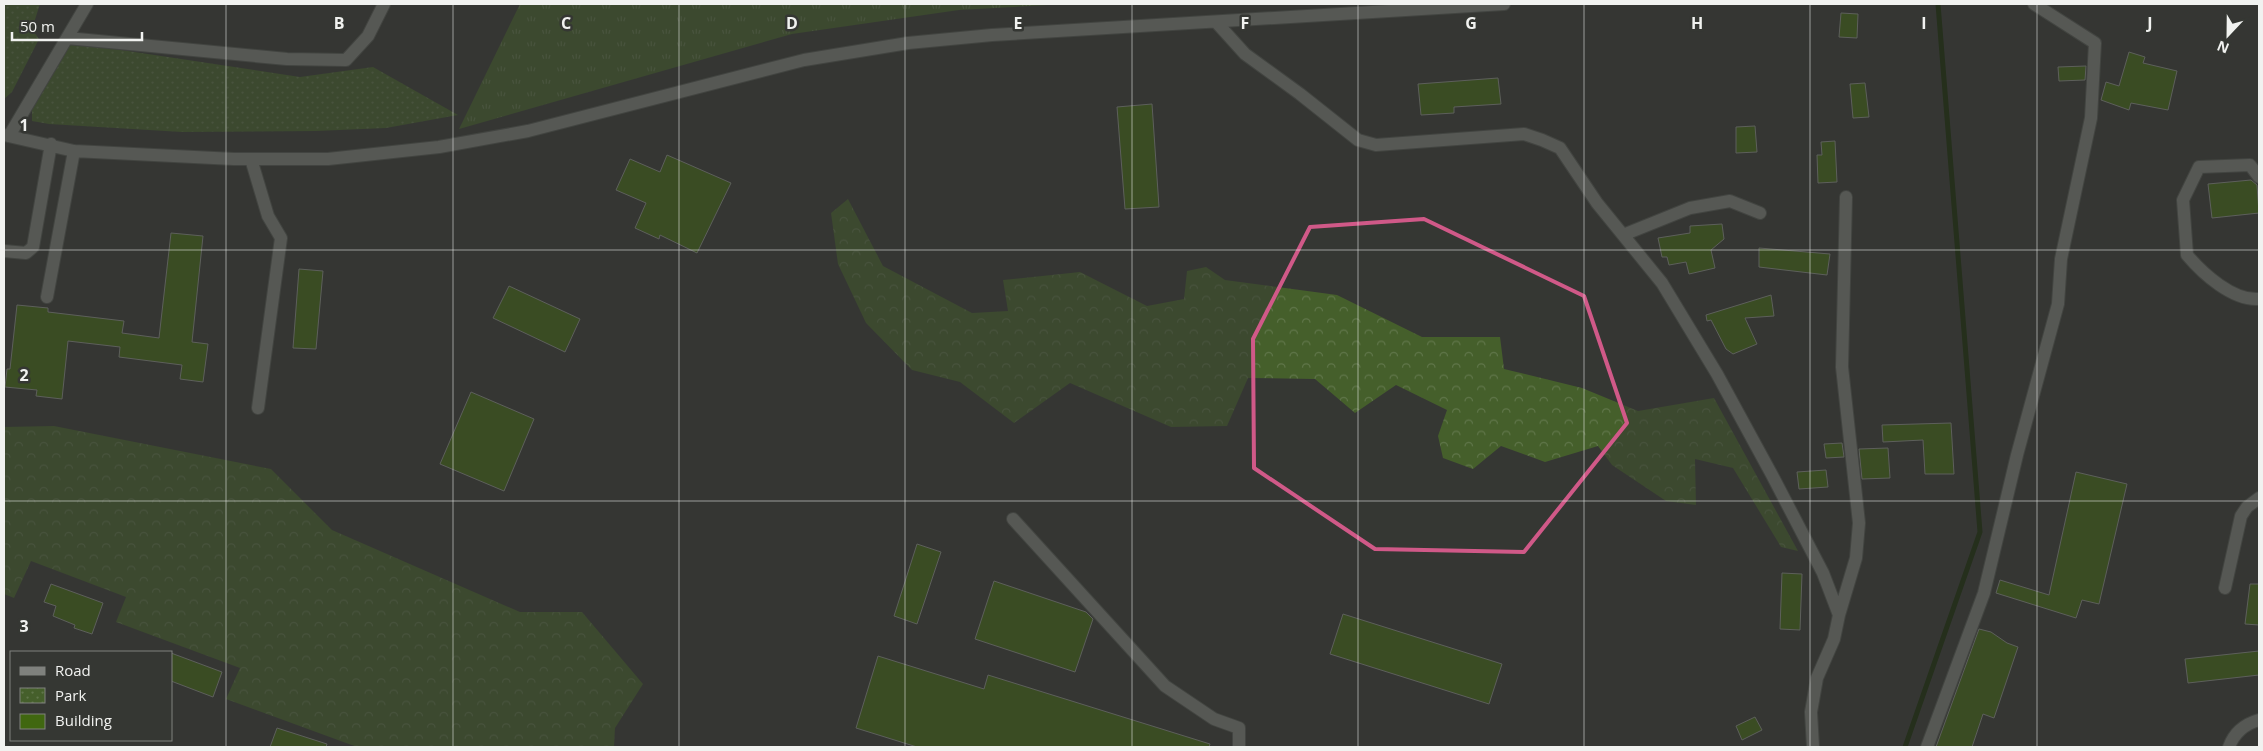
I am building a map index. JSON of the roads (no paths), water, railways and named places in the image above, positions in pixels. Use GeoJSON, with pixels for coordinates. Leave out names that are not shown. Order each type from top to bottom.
{"type":"FeatureCollection","features":[{"type":"Feature","properties":{"kind":"street"},"geometry":{"type":"LineString","coordinates":[[87,4],[6,135],[51,144],[74,151],[251,159],[328,159],[439,147],[528,131],[804,60],[908,43],[992,35],[1217,23],[1504,4]]}},
{"type":"Feature","properties":{"kind":"street"},"geometry":{"type":"LineString","coordinates":[[67,38],[287,59],[346,60],[368,36],[384,4]]}},
{"type":"Feature","properties":{"kind":"street"},"geometry":{"type":"LineString","coordinates":[[1927,747],[1984,593],[2017,455],[2058,304],[2061,260],[2091,118],[2095,43],[2034,4]]}},
{"type":"Feature","properties":{"kind":"street"},"geometry":{"type":"LineString","coordinates":[[1217,23],[1245,54],[1358,140],[1376,145],[1524,134],[1560,148],[1623,236],[1662,283],[1717,374],[1823,573],[1839,615]]}},
{"type":"Feature","properties":{"kind":"street"},"geometry":{"type":"LineString","coordinates":[[4,251],[26,253],[33,247],[51,144]]}},
{"type":"Feature","properties":{"kind":"street"},"geometry":{"type":"LineString","coordinates":[[48,297],[74,151]]}},
{"type":"Feature","properties":{"kind":"street"},"geometry":{"type":"LineString","coordinates":[[251,159],[268,216],[281,238],[258,408]]}},
{"type":"Feature","properties":{"kind":"street"},"geometry":{"type":"LineString","coordinates":[[2259,177],[2250,164],[2198,167],[2183,200],[2187,255],[2214,282],[2248,300],[2259,299]]}},
{"type":"Feature","properties":{"kind":"street"},"geometry":{"type":"LineString","coordinates":[[1813,747],[1811,712],[1816,686],[1834,639],[1856,558],[1859,523],[1842,367],[1846,197]]}},
{"type":"Feature","properties":{"kind":"street"},"geometry":{"type":"LineString","coordinates":[[1623,236],[1690,208],[1730,202],[1760,213]]}},
{"type":"Feature","properties":{"kind":"street"},"geometry":{"type":"LineString","coordinates":[[2225,588],[2241,516],[2253,501],[2259,498]]}},
{"type":"Feature","properties":{"kind":"street"},"geometry":{"type":"LineString","coordinates":[[1013,519],[1166,686],[1214,719],[1238,728],[1239,747]]}},
{"type":"Feature","properties":{"kind":"street"},"geometry":{"type":"LineString","coordinates":[[2229,747],[2236,734],[2243,727],[2259,720]]}},
{"type":"Feature","properties":{"kind":"waterway"},"geometry":{"type":"LineString","coordinates":[[1905,747],[1980,532],[1938,4]]}}]}
